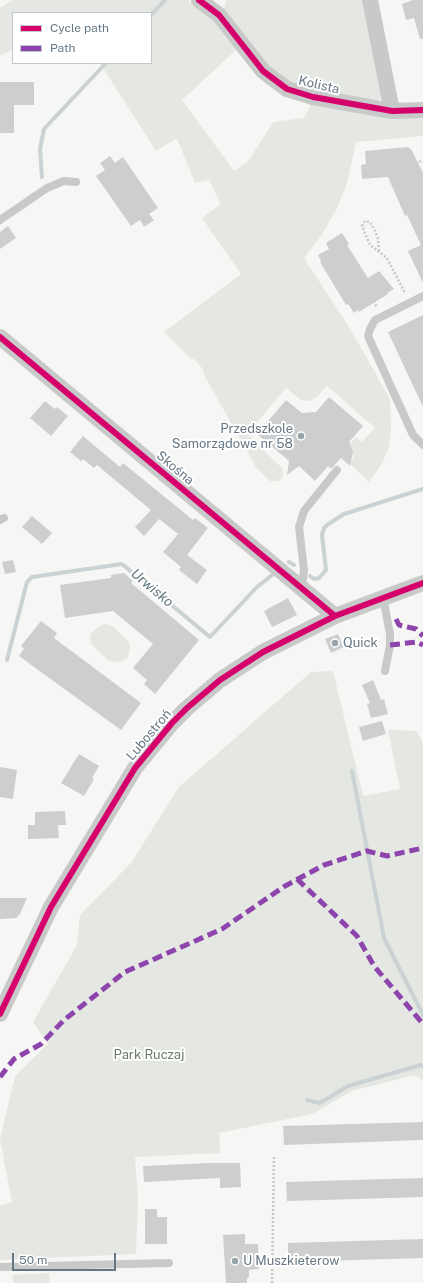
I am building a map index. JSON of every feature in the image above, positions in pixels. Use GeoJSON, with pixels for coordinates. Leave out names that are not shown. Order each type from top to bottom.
{"type":"FeatureCollection","features":[{"type":"Feature","properties":{"kind":"street"},"geometry":{"type":"LineString","coordinates":[[370,0],[392,111]]}},
{"type":"Feature","properties":{"kind":"street","name":"Kolista"},"geometry":{"type":"LineString","coordinates":[[205,1],[219,15],[262,71],[287,89],[313,97],[392,111],[423,110]]}},
{"type":"Feature","properties":{"kind":"street","name":"Skośna"},"geometry":{"type":"LineString","coordinates":[[0,337],[335,616]]}},
{"type":"Feature","properties":{"kind":"street","name":"Lubostroń"},"geometry":{"type":"LineString","coordinates":[[0,1014],[51,907],[134,768],[156,740],[187,708],[240,666],[270,649],[335,616],[423,583]]}},
{"type":"Feature","properties":{"kind":"lane"},"geometry":{"type":"LineString","coordinates":[[0,220],[47,188],[64,181],[76,182]]}},
{"type":"Feature","properties":{"kind":"lane"},"geometry":{"type":"LineString","coordinates":[[419,288],[423,296],[375,320],[368,336],[416,439],[423,445]]}},
{"type":"Feature","properties":{"kind":"lane"},"geometry":{"type":"LineString","coordinates":[[302,587],[304,570],[299,527],[304,511],[337,470]]}},
{"type":"Feature","properties":{"kind":"lane"},"geometry":{"type":"LineString","coordinates":[[383,597],[390,634],[390,645],[385,671]]}},
{"type":"Feature","properties":{"kind":"lane"},"geometry":{"type":"LineString","coordinates":[[0,1267],[169,1263]]}},
{"type":"Feature","properties":{"kind":"path"},"geometry":{"type":"LineString","coordinates":[[419,162],[423,160]]}},
{"type":"Feature","properties":{"kind":"path"},"geometry":{"type":"LineString","coordinates":[[379,251],[378,239],[375,231],[370,222],[365,221],[362,226],[370,245],[379,251],[389,261],[408,297]]}},
{"type":"Feature","properties":{"kind":"path"},"geometry":{"type":"LineString","coordinates":[[272,1283],[274,1155]]}},
{"type":"Feature","properties":{"kind":"green space"},"geometry":{"type":"Polygon","coordinates":[[[13,0],[188,0],[209,15],[236,50],[182,100],[234,171],[248,162],[273,122],[304,118],[312,102],[423,116],[423,136],[356,142],[347,183],[338,206],[321,236],[304,258],[349,327],[390,399],[391,429],[388,450],[381,465],[369,482],[350,464],[354,456],[350,444],[356,437],[362,442],[375,428],[327,386],[317,397],[310,401],[301,400],[286,388],[247,434],[282,468],[283,477],[279,481],[270,481],[256,467],[203,373],[203,369],[164,332],[241,274],[202,218],[221,204],[209,180],[195,183],[177,138],[156,151],[101,64],[152,64],[152,12],[12,12],[12,50],[0,55],[0,8],[13,0]]]}},
{"type":"Feature","properties":{"kind":"green space"},"geometry":{"type":"Polygon","coordinates":[[[226,0],[366,0],[383,97],[377,101],[314,90],[287,83],[265,63],[224,11],[226,0]]]}},
{"type":"Feature","properties":{"kind":"green space"},"geometry":{"type":"Polygon","coordinates":[[[107,624],[112,626],[129,642],[130,647],[128,657],[120,662],[109,661],[91,644],[90,636],[92,632],[101,625],[107,624]]]}},
{"type":"Feature","properties":{"kind":"green space","name":"Park Ruczaj"},"geometry":{"type":"Polygon","coordinates":[[[333,671],[363,796],[400,789],[388,730],[417,731],[423,743],[423,1080],[414,1075],[352,1091],[312,1114],[219,1133],[220,1153],[135,1157],[138,1199],[136,1254],[0,1260],[0,1206],[12,1202],[0,1139],[15,1076],[48,1044],[33,1022],[77,945],[80,915],[131,863],[179,787],[311,672],[333,671]]]}},
{"type":"Feature","properties":{"kind":"green space"},"geometry":{"type":"Polygon","coordinates":[[[49,1273],[50,1283],[14,1283],[12,1275],[49,1273]]]}},
{"type":"Feature","properties":{"kind":"building"},"geometry":{"type":"Polygon","coordinates":[[[413,0],[423,0],[423,39],[420,39],[414,18],[406,20],[402,4],[413,0]]]}},
{"type":"Feature","properties":{"kind":"building"},"geometry":{"type":"Polygon","coordinates":[[[0,82],[34,82],[34,105],[14,105],[14,133],[0,133],[0,82]]]}},
{"type":"Feature","properties":{"kind":"building"},"geometry":{"type":"Polygon","coordinates":[[[408,147],[411,149],[423,173],[423,283],[408,251],[421,245],[407,215],[405,216],[388,177],[362,179],[361,165],[366,164],[365,151],[408,147]]]}},
{"type":"Feature","properties":{"kind":"building"},"geometry":{"type":"Polygon","coordinates":[[[110,156],[115,163],[123,157],[158,208],[149,214],[154,220],[144,227],[140,220],[131,226],[96,176],[105,170],[100,163],[110,156]]]}},
{"type":"Feature","properties":{"kind":"building"},"geometry":{"type":"Polygon","coordinates":[[[8,226],[16,238],[0,249],[0,232],[8,226]]]}},
{"type":"Feature","properties":{"kind":"building"},"geometry":{"type":"Polygon","coordinates":[[[342,233],[349,244],[347,245],[368,278],[379,271],[394,289],[359,312],[358,310],[354,313],[348,304],[346,305],[320,262],[321,261],[318,255],[329,249],[326,243],[342,233]]]}},
{"type":"Feature","properties":{"kind":"building"},"geometry":{"type":"Polygon","coordinates":[[[423,315],[423,407],[388,332],[423,315]]]}},
{"type":"Feature","properties":{"kind":"building"},"geometry":{"type":"Polygon","coordinates":[[[329,397],[363,426],[349,442],[353,452],[350,466],[341,458],[331,469],[328,466],[315,481],[299,466],[287,475],[289,461],[257,434],[286,400],[302,413],[316,412],[329,397]]]}},
{"type":"Feature","properties":{"kind":"building"},"geometry":{"type":"Polygon","coordinates":[[[45,401],[55,409],[57,407],[68,416],[51,436],[30,418],[45,401]]]}},
{"type":"Feature","properties":{"kind":"building"},"geometry":{"type":"Polygon","coordinates":[[[83,436],[120,467],[123,463],[193,520],[195,518],[208,528],[187,555],[207,570],[197,584],[179,570],[181,567],[163,552],[178,534],[159,519],[144,536],[135,527],[151,510],[97,465],[94,468],[83,459],[81,461],[70,452],[83,436]]]}},
{"type":"Feature","properties":{"kind":"building"},"geometry":{"type":"Polygon","coordinates":[[[32,516],[52,533],[42,544],[22,527],[32,516]]]}},
{"type":"Feature","properties":{"kind":"building"},"geometry":{"type":"Polygon","coordinates":[[[13,560],[16,572],[5,574],[2,562],[13,560]]]}},
{"type":"Feature","properties":{"kind":"building"},"geometry":{"type":"Polygon","coordinates":[[[124,573],[133,581],[131,583],[199,640],[155,694],[144,684],[147,680],[133,668],[153,644],[113,611],[65,618],[60,585],[111,578],[111,575],[124,573]]]}},
{"type":"Feature","properties":{"kind":"building"},"geometry":{"type":"Polygon","coordinates":[[[288,598],[297,615],[272,627],[264,611],[288,598]]]}},
{"type":"Feature","properties":{"kind":"building"},"geometry":{"type":"Polygon","coordinates":[[[41,621],[57,633],[54,638],[141,703],[121,730],[19,656],[24,649],[21,646],[41,621]]]}},
{"type":"Feature","properties":{"kind":"building","name":"Quick"},"geometry":{"type":"Polygon","coordinates":[[[338,634],[344,647],[331,653],[325,639],[338,634]]]}},
{"type":"Feature","properties":{"kind":"building"},"geometry":{"type":"Polygon","coordinates":[[[373,680],[381,700],[384,699],[388,714],[371,718],[367,704],[370,703],[362,685],[373,680]]]}},
{"type":"Feature","properties":{"kind":"building"},"geometry":{"type":"Polygon","coordinates":[[[382,721],[386,734],[363,741],[359,727],[382,721]]]}},
{"type":"Feature","properties":{"kind":"building"},"geometry":{"type":"Polygon","coordinates":[[[79,754],[99,766],[92,778],[94,779],[84,796],[61,783],[79,754]]]}},
{"type":"Feature","properties":{"kind":"building"},"geometry":{"type":"Polygon","coordinates":[[[0,767],[17,770],[13,799],[0,797],[0,767]]]}},
{"type":"Feature","properties":{"kind":"building"},"geometry":{"type":"Polygon","coordinates":[[[65,811],[66,825],[58,825],[59,838],[28,839],[28,825],[35,825],[35,812],[65,811]]]}},
{"type":"Feature","properties":{"kind":"building"},"geometry":{"type":"Polygon","coordinates":[[[0,898],[27,898],[20,914],[16,918],[0,919],[0,898]]]}},
{"type":"Feature","properties":{"kind":"building"},"geometry":{"type":"Polygon","coordinates":[[[423,1122],[423,1140],[284,1145],[283,1126],[423,1122]]]}},
{"type":"Feature","properties":{"kind":"building"},"geometry":{"type":"Polygon","coordinates":[[[240,1163],[241,1187],[220,1188],[220,1178],[144,1182],[143,1166],[240,1163]]]}},
{"type":"Feature","properties":{"kind":"building"},"geometry":{"type":"Polygon","coordinates":[[[423,1178],[423,1197],[287,1201],[286,1182],[423,1178]]]}},
{"type":"Feature","properties":{"kind":"building"},"geometry":{"type":"Polygon","coordinates":[[[145,1209],[157,1209],[157,1217],[167,1217],[167,1244],[145,1244],[145,1209]]]}},
{"type":"Feature","properties":{"kind":"building","name":"U Muszkieterow"},"geometry":{"type":"Polygon","coordinates":[[[245,1234],[245,1244],[258,1244],[259,1269],[249,1270],[247,1283],[226,1283],[223,1235],[245,1234]]]}},
{"type":"Feature","properties":{"kind":"building"},"geometry":{"type":"Polygon","coordinates":[[[423,1239],[423,1258],[288,1262],[288,1243],[423,1239]]]}},
{"type":"Feature","properties":{"kind":"waterway"},"geometry":{"type":"LineString","coordinates":[[152,14],[165,0]]}},
{"type":"Feature","properties":{"kind":"waterway"},"geometry":{"type":"LineString","coordinates":[[42,177],[40,149],[44,129],[105,64]]}},
{"type":"Feature","properties":{"kind":"waterway","name":"Urwisko"},"geometry":{"type":"LineString","coordinates":[[310,576],[314,579],[319,578],[326,570],[322,535],[324,528],[327,525],[344,514],[423,489]]}},
{"type":"Feature","properties":{"kind":"waterway","name":"Urwisko"},"geometry":{"type":"LineString","coordinates":[[289,562],[294,565]]}},
{"type":"Feature","properties":{"kind":"waterway","name":"Urwisko"},"geometry":{"type":"LineString","coordinates":[[7,660],[27,582],[32,577],[122,564],[210,637],[257,587],[276,572]]}},
{"type":"Feature","properties":{"kind":"waterway"},"geometry":{"type":"LineString","coordinates":[[352,771],[384,938],[423,1015]]}},
{"type":"Feature","properties":{"kind":"waterway"},"geometry":{"type":"LineString","coordinates":[[307,1100],[320,1103],[348,1086],[421,1065],[423,1066]]}},
{"type":"Feature","properties":{"kind":"marked path"},"geometry":{"type":"LineString","coordinates":[[396,619],[399,625],[416,629],[423,636]]}},
{"type":"Feature","properties":{"kind":"marked path"},"geometry":{"type":"LineString","coordinates":[[390,645],[417,642],[423,645]]}},
{"type":"Feature","properties":{"kind":"marked path"},"geometry":{"type":"LineString","coordinates":[[0,1077],[14,1059],[41,1044],[64,1020],[125,972],[222,929],[285,886],[324,865],[367,851],[387,856],[423,848]]}},
{"type":"Feature","properties":{"kind":"marked path"},"geometry":{"type":"LineString","coordinates":[[297,879],[357,936],[374,966],[423,1024]]}},
{"type":"Feature","properties":{"kind":"cycle path"},"geometry":{"type":"LineString","coordinates":[[199,0],[219,15],[263,71],[287,89],[313,97],[392,111],[423,110]]}},
{"type":"Feature","properties":{"kind":"cycle path"},"geometry":{"type":"LineString","coordinates":[[0,337],[335,616]]}},
{"type":"Feature","properties":{"kind":"cycle path"},"geometry":{"type":"LineString","coordinates":[[0,1014],[51,907],[135,768],[172,723],[220,680],[263,652],[335,616],[423,583]]}},
{"type":"Feature","properties":{"kind":"place","name":"Przedszkole Samorządowe nr 58"},"geometry":{"type":"Point","coordinates":[301,436]}},
{"type":"Feature","properties":{"kind":"place","name":"Quick"},"geometry":{"type":"Point","coordinates":[335,643]}},
{"type":"Feature","properties":{"kind":"place","name":"U Muszkieterow"},"geometry":{"type":"Point","coordinates":[235,1261]}}]}
